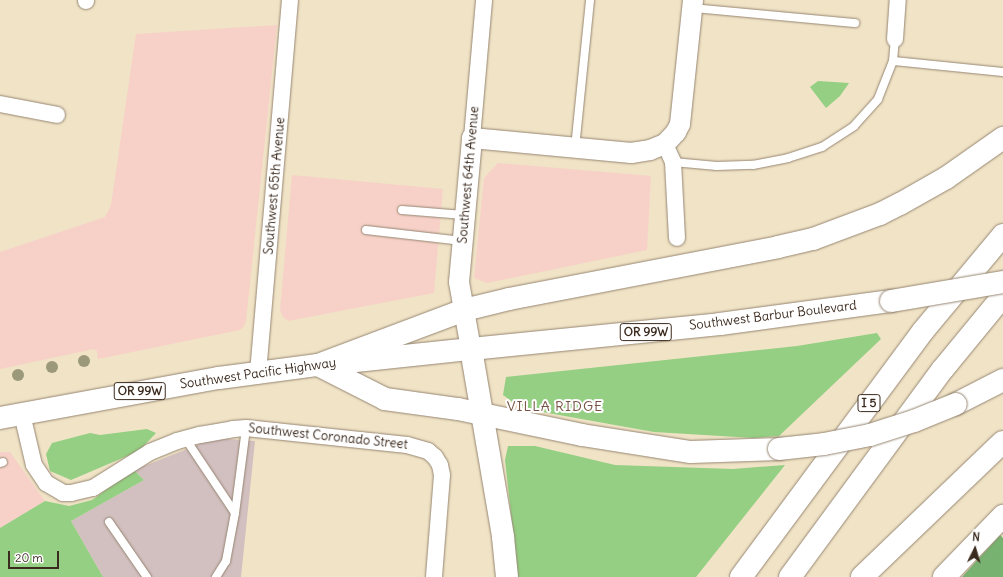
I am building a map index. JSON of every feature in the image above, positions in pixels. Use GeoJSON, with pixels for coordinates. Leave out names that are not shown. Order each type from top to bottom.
{"type":"FeatureCollection","features":[{"type":"Feature","properties":{"kind":"main road"},"geometry":{"type":"LineString","coordinates":[[318,365],[464,310],[509,299],[813,239],[880,214],[900,204],[946,178],[1003,138]]}},
{"type":"Feature","properties":{"kind":"main road","name":"I 5"},"geometry":{"type":"LineString","coordinates":[[741,577],[918,337],[1003,235]]}},
{"type":"Feature","properties":{"kind":"main road","name":"Southwest Barbur Boulevard"},"geometry":{"type":"LineString","coordinates":[[471,349],[720,324],[891,301],[1003,282]]}},
{"type":"Feature","properties":{"kind":"main road"},"geometry":{"type":"LineString","coordinates":[[790,577],[943,369],[1003,296]]}},
{"type":"Feature","properties":{"kind":"main road","name":"Southwest Pacific Highway"},"geometry":{"type":"LineString","coordinates":[[0,418],[159,388],[258,372],[471,349]]}},
{"type":"Feature","properties":{"kind":"main road"},"geometry":{"type":"LineString","coordinates":[[471,349],[503,537],[507,577]]}},
{"type":"Feature","properties":{"kind":"main road"},"geometry":{"type":"LineString","coordinates":[[318,365],[385,399],[423,403],[590,436],[691,452],[779,449],[824,444],[870,434],[914,421],[956,404],[1003,380]]}},
{"type":"Feature","properties":{"kind":"main road"},"geometry":{"type":"LineString","coordinates":[[862,577],[1003,442]]}},
{"type":"Feature","properties":{"kind":"main road"},"geometry":{"type":"LineString","coordinates":[[944,577],[1003,516]]}},
{"type":"Feature","properties":{"kind":"street","name":"Southwest 65th Avenue"},"geometry":{"type":"LineString","coordinates":[[258,372],[290,0]]}},
{"type":"Feature","properties":{"kind":"street","name":"Southwest 64th Avenue"},"geometry":{"type":"LineString","coordinates":[[471,349],[459,282],[484,0]]}},
{"type":"Feature","properties":{"kind":"street"},"geometry":{"type":"LineString","coordinates":[[895,39],[898,0]]}},
{"type":"Feature","properties":{"kind":"street"},"geometry":{"type":"LineString","coordinates":[[472,138],[631,153],[650,150],[665,144],[676,132],[680,124],[692,4]]}},
{"type":"Feature","properties":{"kind":"street"},"geometry":{"type":"LineString","coordinates":[[0,104],[57,115]]}},
{"type":"Feature","properties":{"kind":"street"},"geometry":{"type":"LineString","coordinates":[[665,144],[672,162],[677,238]]}},
{"type":"Feature","properties":{"kind":"street","name":"Southwest Coronado Street"},"geometry":{"type":"LineString","coordinates":[[22,414],[34,465],[46,483],[63,492],[71,493],[93,488],[150,452],[185,438],[218,431],[246,428],[406,445],[428,451],[435,456],[440,465],[442,475],[434,577]]}},
{"type":"Feature","properties":{"kind":"lane"},"geometry":{"type":"LineString","coordinates":[[575,148],[590,0]]}},
{"type":"Feature","properties":{"kind":"lane"},"geometry":{"type":"LineString","coordinates":[[692,4],[855,23]]}},
{"type":"Feature","properties":{"kind":"lane"},"geometry":{"type":"LineString","coordinates":[[672,162],[729,166],[753,165],[788,158],[822,147],[850,129],[868,112],[878,99],[892,61],[895,39]]}},
{"type":"Feature","properties":{"kind":"lane"},"geometry":{"type":"LineString","coordinates":[[892,61],[1003,72]]}},
{"type":"Feature","properties":{"kind":"lane"},"geometry":{"type":"LineString","coordinates":[[402,210],[464,216]]}},
{"type":"Feature","properties":{"kind":"lane"},"geometry":{"type":"LineString","coordinates":[[366,230],[462,240]]}},
{"type":"Feature","properties":{"kind":"lane"},"geometry":{"type":"LineString","coordinates":[[216,577],[226,561],[235,513],[246,428]]}},
{"type":"Feature","properties":{"kind":"lane"},"geometry":{"type":"LineString","coordinates":[[185,438],[235,513]]}},
{"type":"Feature","properties":{"kind":"lane"},"geometry":{"type":"LineString","coordinates":[[109,522],[147,577]]}},
{"type":"Feature","properties":{"kind":"shaded area"},"geometry":{"type":"Polygon","coordinates":[[[277,25],[246,321],[244,326],[240,330],[98,359],[97,351],[94,349],[0,369],[0,252],[105,217],[111,205],[136,34],[277,25]]]}},
{"type":"Feature","properties":{"kind":"shaded area"},"geometry":{"type":"Polygon","coordinates":[[[498,163],[651,176],[647,250],[487,283],[474,278],[484,178],[498,163]]]}},
{"type":"Feature","properties":{"kind":"shaded area"},"geometry":{"type":"Polygon","coordinates":[[[292,175],[443,189],[434,293],[288,321],[283,317],[280,310],[292,175]]]}},
{"type":"Feature","properties":{"kind":"shaded area"},"geometry":{"type":"Polygon","coordinates":[[[215,438],[255,441],[241,577],[103,577],[71,521],[144,480],[134,470],[215,438]]]}},
{"type":"Feature","properties":{"kind":"shaded area"},"geometry":{"type":"Polygon","coordinates":[[[0,452],[10,452],[45,501],[0,528],[0,452]]]}},
{"type":"Feature","properties":{"kind":"green space"},"geometry":{"type":"Polygon","coordinates":[[[818,81],[849,83],[840,96],[826,108],[810,87],[818,81]]]}},
{"type":"Feature","properties":{"kind":"green space"},"geometry":{"type":"Polygon","coordinates":[[[877,333],[881,339],[779,436],[754,438],[654,432],[537,411],[514,403],[503,395],[506,377],[797,346],[877,333]]]}},
{"type":"Feature","properties":{"kind":"green space"},"geometry":{"type":"Polygon","coordinates":[[[147,429],[156,433],[139,451],[71,480],[50,471],[46,454],[52,443],[90,433],[100,435],[147,429]]]}},
{"type":"Feature","properties":{"kind":"green space"},"geometry":{"type":"Polygon","coordinates":[[[508,446],[535,446],[615,465],[733,469],[785,465],[696,577],[518,577],[505,460],[508,446]]]}},
{"type":"Feature","properties":{"kind":"green space"},"geometry":{"type":"Polygon","coordinates":[[[134,470],[144,480],[71,521],[103,577],[0,577],[0,528],[45,501],[69,506],[92,500],[134,470]]]}},
{"type":"Feature","properties":{"kind":"green space"},"geometry":{"type":"Polygon","coordinates":[[[1000,535],[1003,538],[1003,577],[962,577],[1000,535]]]}},
{"type":"Feature","properties":{"kind":"district","name":"VILLA RIDGE"},"geometry":{"type":"Point","coordinates":[555,406]}}]}
